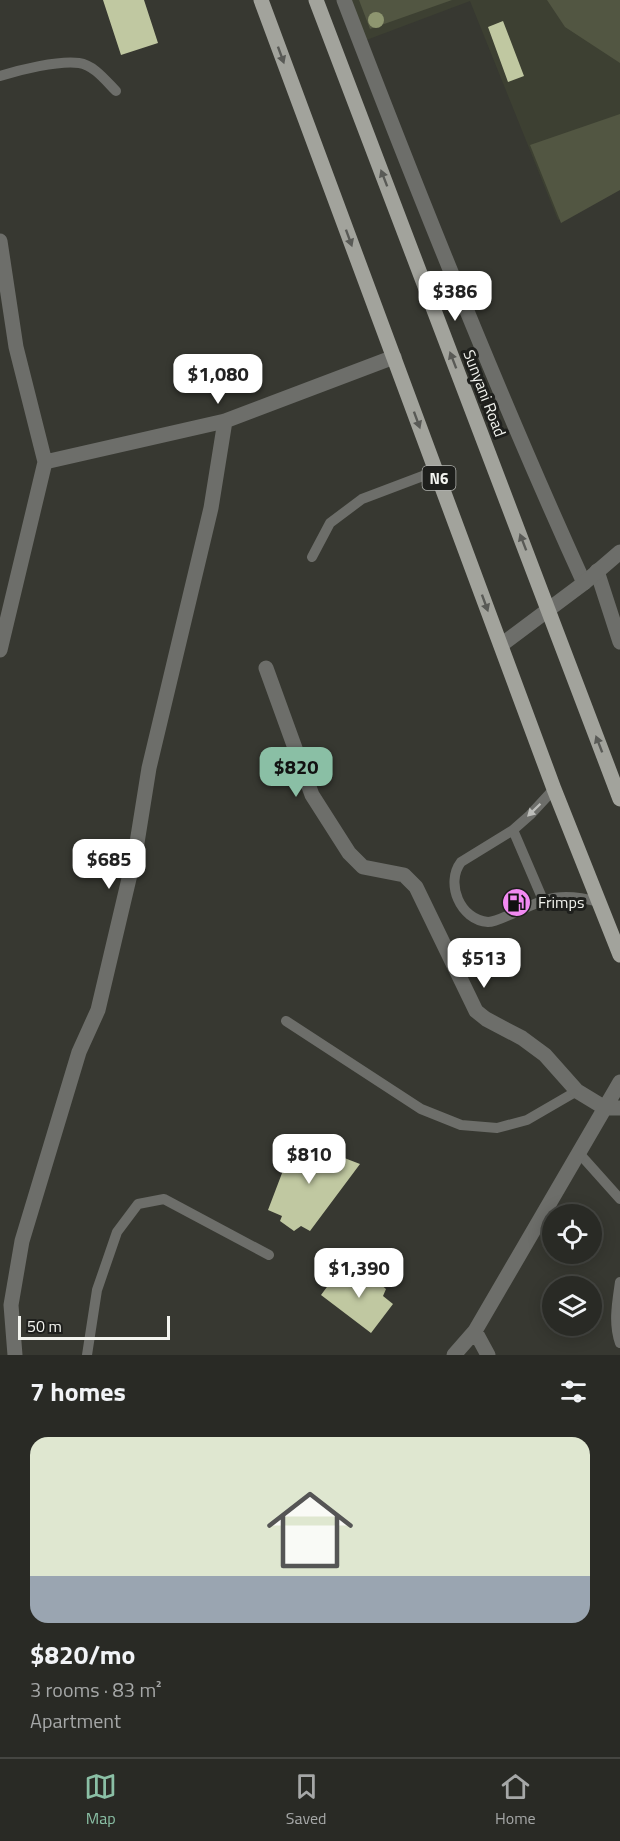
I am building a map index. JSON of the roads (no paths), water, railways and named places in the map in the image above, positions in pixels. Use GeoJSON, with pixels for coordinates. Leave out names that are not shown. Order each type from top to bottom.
{"type":"FeatureCollection","features":[{"type":"Feature","properties":{"kind":"main road","name":"N6"},"geometry":{"type":"LineString","coordinates":[[261,0],[554,789],[620,956]]}},
{"type":"Feature","properties":{"kind":"main road","name":"Sunyani Road"},"geometry":{"type":"LineString","coordinates":[[316,0],[620,799]]}},
{"type":"Feature","properties":{"kind":"street"},"geometry":{"type":"LineString","coordinates":[[344,0],[394,131],[540,487],[584,583]]}},
{"type":"Feature","properties":{"kind":"street"},"geometry":{"type":"LineString","coordinates":[[0,241],[16,347],[45,462],[2,629],[0,650]]}},
{"type":"Feature","properties":{"kind":"street"},"geometry":{"type":"LineString","coordinates":[[45,462],[225,421],[394,357]]}},
{"type":"Feature","properties":{"kind":"street"},"geometry":{"type":"LineString","coordinates":[[15,1355],[11,1305],[22,1241],[79,1052],[98,1010],[136,849],[149,768],[211,508],[225,421]]}},
{"type":"Feature","properties":{"kind":"street"},"geometry":{"type":"LineString","coordinates":[[501,645],[584,583],[620,552]]}},
{"type":"Feature","properties":{"kind":"street"},"geometry":{"type":"LineString","coordinates":[[597,571],[620,642]]}},
{"type":"Feature","properties":{"kind":"street"},"geometry":{"type":"LineString","coordinates":[[266,668],[312,795],[349,853],[363,867],[404,875],[416,887],[476,1011],[486,1019],[522,1038],[544,1055],[578,1091],[613,1108]]}},
{"type":"Feature","properties":{"kind":"street"},"geometry":{"type":"LineString","coordinates":[[454,1355],[475,1331],[578,1152],[613,1108],[620,1082]]}},
{"type":"Feature","properties":{"kind":"street"},"geometry":{"type":"LineString","coordinates":[[475,1331],[488,1355]]}},
{"type":"Feature","properties":{"kind":"lane"},"geometry":{"type":"LineString","coordinates":[[0,76],[50,65],[80,63],[93,69],[116,91]]}},
{"type":"Feature","properties":{"kind":"lane"},"geometry":{"type":"LineString","coordinates":[[312,557],[330,523],[362,500],[436,471]]}},
{"type":"Feature","properties":{"kind":"lane"},"geometry":{"type":"LineString","coordinates":[[554,789],[513,830],[460,862],[454,870],[453,880],[459,900],[468,914],[476,920],[490,922],[543,900],[570,896],[599,902]]}},
{"type":"Feature","properties":{"kind":"lane"},"geometry":{"type":"LineString","coordinates":[[513,830],[543,900]]}},
{"type":"Feature","properties":{"kind":"lane"},"geometry":{"type":"LineString","coordinates":[[286,1021],[422,1109],[461,1125],[497,1128],[527,1120],[578,1091]]}},
{"type":"Feature","properties":{"kind":"lane"},"geometry":{"type":"LineString","coordinates":[[578,1152],[620,1199]]}},
{"type":"Feature","properties":{"kind":"lane"},"geometry":{"type":"LineString","coordinates":[[87,1355],[97,1290],[117,1232],[138,1204],[164,1198],[269,1255]]}},
{"type":"Feature","properties":{"kind":"lane"},"geometry":{"type":"LineString","coordinates":[[620,1282],[616,1307],[616,1331],[620,1343]]}},
{"type":"Feature","properties":{"kind":"place","name":"Frimps"},"geometry":{"type":"Point","coordinates":[517,902]}}]}
